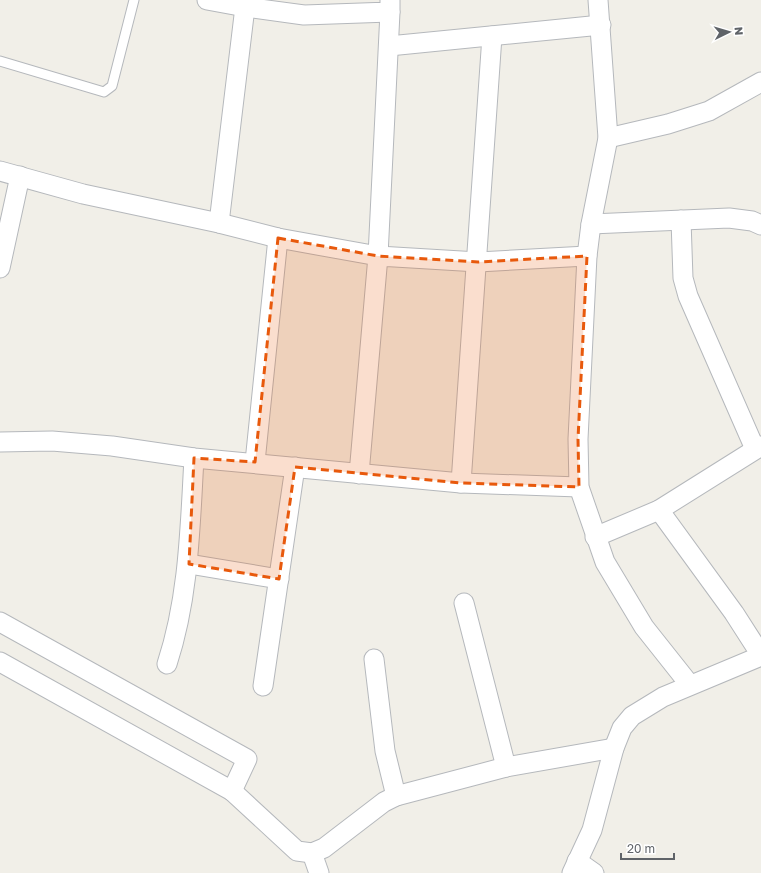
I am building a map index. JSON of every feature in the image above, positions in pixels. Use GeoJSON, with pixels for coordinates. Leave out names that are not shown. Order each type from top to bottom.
{"type":"FeatureCollection","features":[{"type":"Feature","properties":{"kind":"street"},"geometry":{"type":"LineString","coordinates":[[207,0],[304,15],[390,6],[378,256],[359,474]]}},
{"type":"Feature","properties":{"kind":"street"},"geometry":{"type":"LineString","coordinates":[[598,0],[608,138],[591,224],[587,256],[578,439],[579,487],[595,537],[605,562],[644,627],[690,685]]}},
{"type":"Feature","properties":{"kind":"street"},"geometry":{"type":"LineString","coordinates":[[219,223],[245,7]]}},
{"type":"Feature","properties":{"kind":"street"},"geometry":{"type":"LineString","coordinates":[[389,46],[601,25]]}},
{"type":"Feature","properties":{"kind":"street"},"geometry":{"type":"LineString","coordinates":[[461,483],[478,262],[492,36]]}},
{"type":"Feature","properties":{"kind":"street"},"geometry":{"type":"LineString","coordinates":[[608,138],[668,124],[709,111],[761,82]]}},
{"type":"Feature","properties":{"kind":"street"},"geometry":{"type":"LineString","coordinates":[[0,171],[83,194],[219,223],[278,238],[378,256],[478,262],[587,256]]}},
{"type":"Feature","properties":{"kind":"street"},"geometry":{"type":"LineString","coordinates":[[0,268],[20,176]]}},
{"type":"Feature","properties":{"kind":"street"},"geometry":{"type":"LineString","coordinates":[[591,224],[728,218],[752,221],[761,225]]}},
{"type":"Feature","properties":{"kind":"street"},"geometry":{"type":"LineString","coordinates":[[595,537],[659,510],[758,448],[688,296],[683,278],[681,220]]}},
{"type":"Feature","properties":{"kind":"street"},"geometry":{"type":"LineString","coordinates":[[255,462],[278,238]]}},
{"type":"Feature","properties":{"kind":"street"},"geometry":{"type":"LineString","coordinates":[[0,442],[52,440],[112,446],[194,458],[255,462],[359,474],[461,483],[579,487]]}},
{"type":"Feature","properties":{"kind":"street"},"geometry":{"type":"LineString","coordinates":[[167,664],[177,633],[188,564],[194,458]]}},
{"type":"Feature","properties":{"kind":"street"},"geometry":{"type":"LineString","coordinates":[[263,686],[295,467]]}},
{"type":"Feature","properties":{"kind":"street"},"geometry":{"type":"LineString","coordinates":[[594,873],[574,867],[592,830],[614,748],[622,728],[632,716],[663,696],[761,656],[734,613],[659,510]]}},
{"type":"Feature","properties":{"kind":"street"},"geometry":{"type":"LineString","coordinates":[[188,564],[279,579]]}},
{"type":"Feature","properties":{"kind":"street"},"geometry":{"type":"LineString","coordinates":[[464,603],[506,768]]}},
{"type":"Feature","properties":{"kind":"street"},"geometry":{"type":"LineString","coordinates":[[0,622],[247,759],[232,791]]}},
{"type":"Feature","properties":{"kind":"street"},"geometry":{"type":"LineString","coordinates":[[374,659],[385,751],[396,796]]}},
{"type":"Feature","properties":{"kind":"street"},"geometry":{"type":"LineString","coordinates":[[0,662],[232,791],[297,851],[312,853],[324,848],[384,802],[396,796],[506,768],[614,748]]}},
{"type":"Feature","properties":{"kind":"street"},"geometry":{"type":"LineString","coordinates":[[312,853],[319,873]]}},
{"type":"Feature","properties":{"kind":"lane"},"geometry":{"type":"LineString","coordinates":[[0,62],[104,92],[112,86],[134,0]]}},
{"type":"Feature","properties":{"kind":"highlighted area"},"geometry":{"type":"Polygon","coordinates":[[[278,238],[378,256],[478,262],[587,256],[578,439],[579,487],[461,483],[295,467],[279,579],[189,564],[194,458],[255,462],[278,238]]]}}]}
